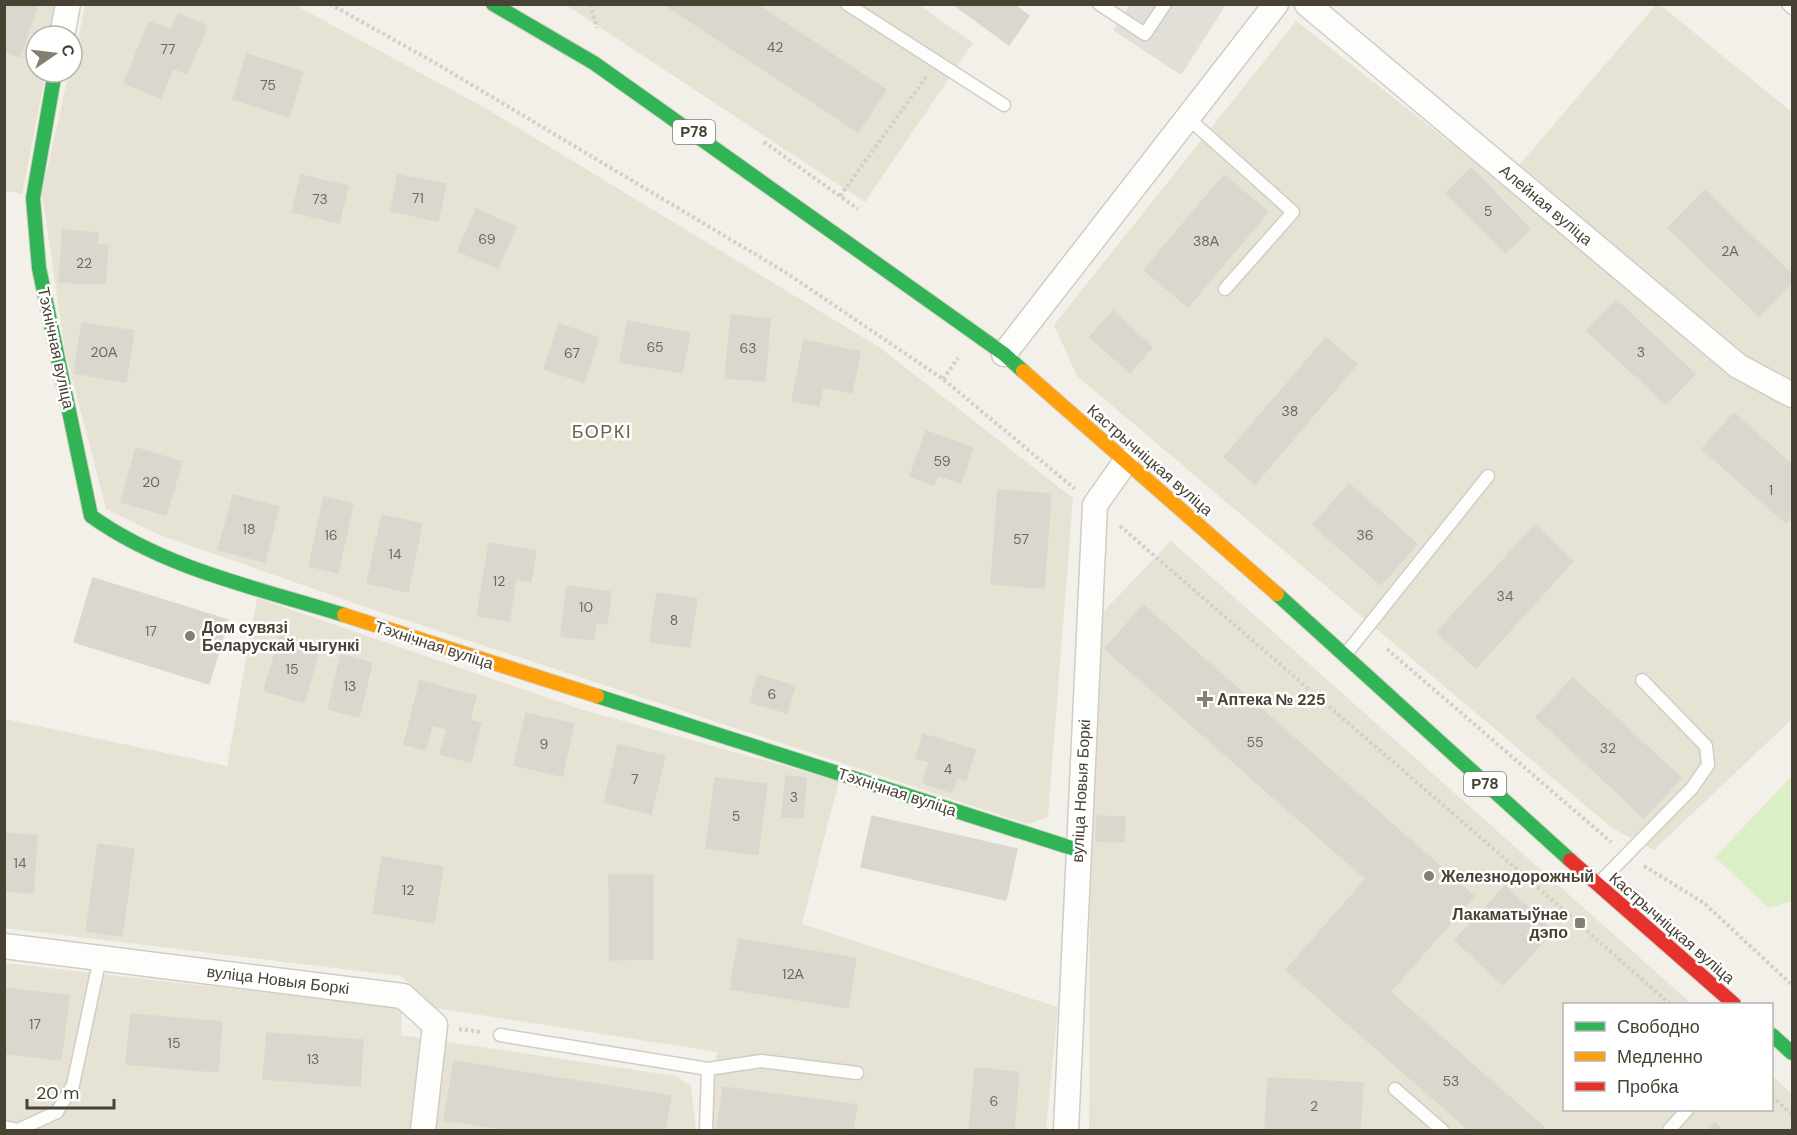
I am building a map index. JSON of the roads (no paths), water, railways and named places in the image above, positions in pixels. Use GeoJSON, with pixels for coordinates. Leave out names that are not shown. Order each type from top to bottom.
{"type":"FeatureCollection","features":[{"type":"Feature","properties":{"kind":"main road","name":"Кастрычніцкая вуліца"},"geometry":{"type":"LineString","coordinates":[[493,4],[604,69],[1004,354],[1732,1003]]}},
{"type":"Feature","properties":{"kind":"main road","name":"Тэхнічная вуліца"},"geometry":{"type":"LineString","coordinates":[[53,84],[33,198],[39,268],[91,516],[119,536],[164,558],[1078,850]]}},
{"type":"Feature","properties":{"kind":"main road"},"geometry":{"type":"LineString","coordinates":[[1773,1036],[1792,1053]]}},
{"type":"Feature","properties":{"kind":"street"},"geometry":{"type":"LineString","coordinates":[[64,24],[68,4]]}},
{"type":"Feature","properties":{"kind":"street"},"geometry":{"type":"LineString","coordinates":[[1004,354],[1276,4]]}},
{"type":"Feature","properties":{"kind":"street","name":"Алейная вуліца"},"geometry":{"type":"LineString","coordinates":[[1307,4],[1738,366],[1792,395]]}},
{"type":"Feature","properties":{"kind":"street","name":"вуліца Новыя Боркі"},"geometry":{"type":"LineString","coordinates":[[1066,1131],[1095,505],[1126,461]]}},
{"type":"Feature","properties":{"kind":"street","name":"вуліца Новыя Боркі"},"geometry":{"type":"LineString","coordinates":[[4,946],[403,996],[435,1025],[423,1131]]}},
{"type":"Feature","properties":{"kind":"lane"},"geometry":{"type":"LineString","coordinates":[[847,4],[1004,105]]}},
{"type":"Feature","properties":{"kind":"lane"},"geometry":{"type":"LineString","coordinates":[[1099,4],[1145,34],[1165,4]]}},
{"type":"Feature","properties":{"kind":"lane"},"geometry":{"type":"LineString","coordinates":[[1788,4],[1792,8]]}},
{"type":"Feature","properties":{"kind":"lane"},"geometry":{"type":"LineString","coordinates":[[1188,118],[1293,212],[1225,289]]}},
{"type":"Feature","properties":{"kind":"lane"},"geometry":{"type":"LineString","coordinates":[[1344,656],[1488,476]]}},
{"type":"Feature","properties":{"kind":"lane"},"geometry":{"type":"LineString","coordinates":[[1597,885],[1692,788],[1708,765],[1706,746],[1642,680]]}},
{"type":"Feature","properties":{"kind":"lane"},"geometry":{"type":"LineString","coordinates":[[4,1126],[18,1130],[57,1112],[73,1085],[100,958]]}},
{"type":"Feature","properties":{"kind":"lane"},"geometry":{"type":"LineString","coordinates":[[500,1035],[708,1069],[761,1061],[857,1072]]}},
{"type":"Feature","properties":{"kind":"lane"},"geometry":{"type":"LineString","coordinates":[[706,1131],[708,1069]]}},
{"type":"Feature","properties":{"kind":"lane"},"geometry":{"type":"LineString","coordinates":[[1395,1089],[1442,1131]]}},
{"type":"Feature","properties":{"kind":"lane"},"geometry":{"type":"LineString","coordinates":[[1669,1131],[1686,1111]]}},
{"type":"Feature","properties":{"kind":"place","name":"Дом сувязі Беларускай чыгункі"},"geometry":{"type":"Point","coordinates":[190,636]}},
{"type":"Feature","properties":{"kind":"place","name":"Аптека № 225"},"geometry":{"type":"Point","coordinates":[1205,699]}},
{"type":"Feature","properties":{"kind":"place","name":"Железнодорожный"},"geometry":{"type":"Point","coordinates":[1429,876]}},
{"type":"Feature","properties":{"kind":"place","name":"Лакаматыўнае дэпо"},"geometry":{"type":"Point","coordinates":[1580,923]}},
{"type":"Feature","properties":{"kind":"district","name":"БОРКІ"},"geometry":{"type":"Point","coordinates":[602,432]}}]}
